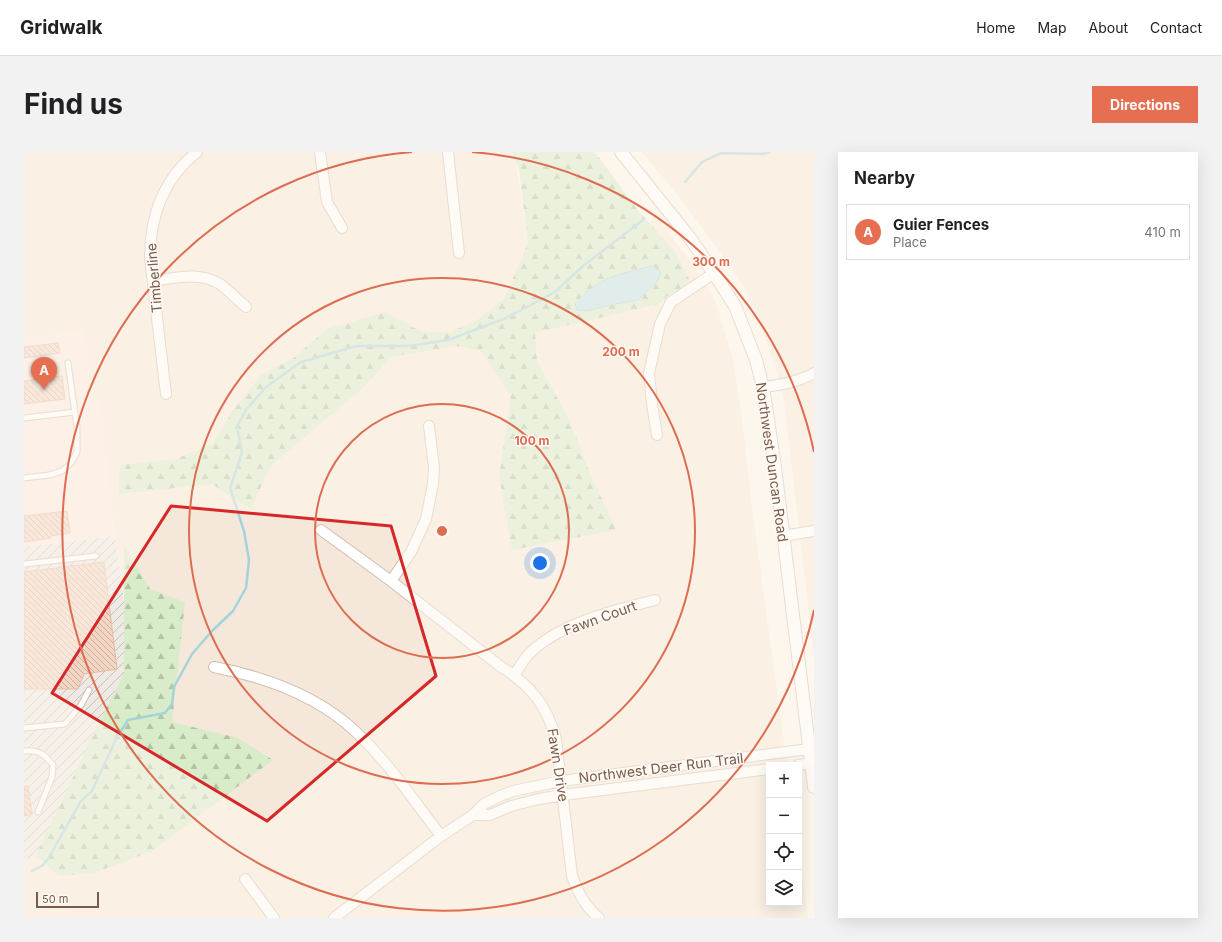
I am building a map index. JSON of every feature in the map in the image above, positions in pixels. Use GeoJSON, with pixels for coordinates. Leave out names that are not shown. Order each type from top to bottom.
{"type":"FeatureCollection","features":[{"type":"Feature","properties":{"kind":"street","name":"Timberline"},"geometry":{"type":"LineString","coordinates":[[166,394],[150,258],[150,238],[158,206],[165,189],[177,171],[197,152]]}},
{"type":"Feature","properties":{"kind":"street"},"geometry":{"type":"LineString","coordinates":[[320,152],[327,202],[342,228]]}},
{"type":"Feature","properties":{"kind":"street"},"geometry":{"type":"LineString","coordinates":[[448,152],[459,254]]}},
{"type":"Feature","properties":{"kind":"street","name":"Northwest Duncan Road"},"geometry":{"type":"LineString","coordinates":[[621,152],[690,238],[714,273],[735,306],[756,360],[764,387],[775,467],[814,787]]}},
{"type":"Feature","properties":{"kind":"street"},"geometry":{"type":"LineString","coordinates":[[657,435],[649,373],[660,324],[671,302],[714,273]]}},
{"type":"Feature","properties":{"kind":"street"},"geometry":{"type":"LineString","coordinates":[[153,281],[198,276],[219,284],[246,306]]}},
{"type":"Feature","properties":{"kind":"street"},"geometry":{"type":"LineString","coordinates":[[764,387],[787,384],[805,378],[814,373]]}},
{"type":"Feature","properties":{"kind":"street"},"geometry":{"type":"LineString","coordinates":[[391,580],[411,552],[426,519],[433,484],[434,466],[429,426]]}},
{"type":"Feature","properties":{"kind":"street","name":"Fawn Drive"},"geometry":{"type":"LineString","coordinates":[[321,530],[391,580],[500,666],[514,675],[536,696],[546,710],[553,726],[556,739],[572,876],[584,903],[599,918]]}},
{"type":"Feature","properties":{"kind":"street"},"geometry":{"type":"LineString","coordinates":[[783,536],[814,530]]}},
{"type":"Feature","properties":{"kind":"street","name":"Fawn Court"},"geometry":{"type":"LineString","coordinates":[[514,675],[528,655],[541,644],[567,628],[580,622],[655,600]]}},
{"type":"Feature","properties":{"kind":"street"},"geometry":{"type":"LineString","coordinates":[[214,667],[269,681],[305,696],[335,715],[355,731],[385,763],[441,836]]}},
{"type":"Feature","properties":{"kind":"street","name":"Northwest Deer Run Trail"},"geometry":{"type":"LineString","coordinates":[[334,918],[441,836],[473,815],[484,804],[513,791],[562,781],[809,749]]}},
{"type":"Feature","properties":{"kind":"street"},"geometry":{"type":"LineString","coordinates":[[802,764],[811,763]]}},
{"type":"Feature","properties":{"kind":"street"},"geometry":{"type":"LineString","coordinates":[[680,766],[682,780]]}},
{"type":"Feature","properties":{"kind":"street","name":"Northwest Deer Run Trail"},"geometry":{"type":"LineString","coordinates":[[473,815],[490,815],[511,806],[563,795],[766,769]]}},
{"type":"Feature","properties":{"kind":"street"},"geometry":{"type":"LineString","coordinates":[[245,879],[274,918]]}},
{"type":"Feature","properties":{"kind":"lane"},"geometry":{"type":"LineString","coordinates":[[24,478],[49,475],[62,471],[71,462],[76,452],[77,427],[68,363]]}},
{"type":"Feature","properties":{"kind":"lane"},"geometry":{"type":"LineString","coordinates":[[24,418],[75,412]]}},
{"type":"Feature","properties":{"kind":"lane"},"geometry":{"type":"LineString","coordinates":[[24,564],[96,556]]}},
{"type":"Feature","properties":{"kind":"lane"},"geometry":{"type":"LineString","coordinates":[[24,728],[65,724],[80,705],[89,690]]}},
{"type":"Feature","properties":{"kind":"lane"},"geometry":{"type":"LineString","coordinates":[[24,751],[32,750],[45,754],[53,765],[52,777],[38,812]]}},
{"type":"Feature","properties":{"kind":"highlighted area"},"geometry":{"type":"Polygon","coordinates":[[[171,506],[391,526],[436,676],[267,821],[52,693],[171,506]]]}},
{"type":"Feature","properties":{"kind":"shaded area"},"geometry":{"type":"Polygon","coordinates":[[[24,152],[515,152],[538,320],[655,216],[695,267],[715,300],[732,356],[739,396],[753,515],[787,762],[766,762],[766,906],[802,906],[802,875],[808,918],[24,918],[24,859],[89,850],[149,779],[108,481],[100,401],[92,401],[84,331],[24,338],[24,152]]]}},
{"type":"Feature","properties":{"kind":"shaded area"},"geometry":{"type":"Polygon","coordinates":[[[642,152],[814,152],[814,657],[784,400],[776,369],[760,322],[748,294],[732,269],[684,203],[642,152]]]}},
{"type":"Feature","properties":{"kind":"shaded area"},"geometry":{"type":"Polygon","coordinates":[[[84,331],[92,401],[100,401],[115,536],[24,547],[24,338],[84,331]]]}},
{"type":"Feature","properties":{"kind":"shaded area"},"geometry":{"type":"Polygon","coordinates":[[[115,536],[149,779],[89,850],[24,859],[24,547],[115,536]]]}},
{"type":"Feature","properties":{"kind":"green space"},"geometry":{"type":"Polygon","coordinates":[[[513,152],[595,152],[637,209],[675,252],[689,279],[687,284],[666,297],[659,304],[535,333],[537,361],[570,421],[590,473],[616,530],[512,550],[499,476],[511,396],[481,351],[457,346],[391,357],[366,385],[270,467],[251,509],[212,484],[119,494],[120,465],[176,459],[213,443],[234,409],[262,374],[292,359],[327,329],[385,312],[422,332],[450,332],[476,321],[504,299],[528,243],[519,170],[513,152]],[[651,266],[617,275],[587,311],[610,305],[638,300],[651,266]]]}},
{"type":"Feature","properties":{"kind":"green space"},"geometry":{"type":"Polygon","coordinates":[[[124,546],[150,589],[185,602],[172,722],[238,738],[273,760],[152,851],[94,873],[59,876],[36,855],[99,722],[124,674],[124,546]]]}},
{"type":"Feature","properties":{"kind":"water"},"geometry":{"type":"Polygon","coordinates":[[[651,266],[659,270],[661,274],[658,280],[638,300],[587,311],[577,310],[575,304],[592,288],[601,282],[651,266]]]}},
{"type":"Feature","properties":{"kind":"building"},"geometry":{"type":"Polygon","coordinates":[[[58,343],[60,353],[24,358],[24,347],[58,343]]]}},
{"type":"Feature","properties":{"kind":"building"},"geometry":{"type":"Polygon","coordinates":[[[62,376],[65,399],[24,404],[24,381],[62,376]]]}},
{"type":"Feature","properties":{"kind":"building"},"geometry":{"type":"Polygon","coordinates":[[[67,511],[70,533],[51,536],[51,538],[24,542],[24,516],[67,511]]]}},
{"type":"Feature","properties":{"kind":"building"},"geometry":{"type":"Polygon","coordinates":[[[104,562],[117,669],[84,674],[78,689],[24,689],[24,572],[104,562]]]}},
{"type":"Feature","properties":{"kind":"building"},"geometry":{"type":"Polygon","coordinates":[[[24,786],[28,786],[32,814],[24,816],[24,786]]]}},
{"type":"Feature","properties":{"kind":"waterway"},"geometry":{"type":"LineString","coordinates":[[685,182],[702,162],[721,153],[763,154],[769,152]]}},
{"type":"Feature","properties":{"kind":"waterway"},"geometry":{"type":"LineString","coordinates":[[32,871],[43,865],[48,859],[81,801],[92,791],[117,737],[128,720],[165,713],[172,704],[174,687],[192,654],[212,631],[233,611],[246,588],[249,560],[244,531],[230,488],[242,453],[237,426],[246,410],[266,387],[301,362],[357,346],[410,346],[448,340],[506,318],[555,292],[583,266],[643,220]]}},
{"type":"Feature","properties":{"kind":"place","name":"Guier Fences"},"geometry":{"type":"Point","coordinates":[44,390]}}]}
